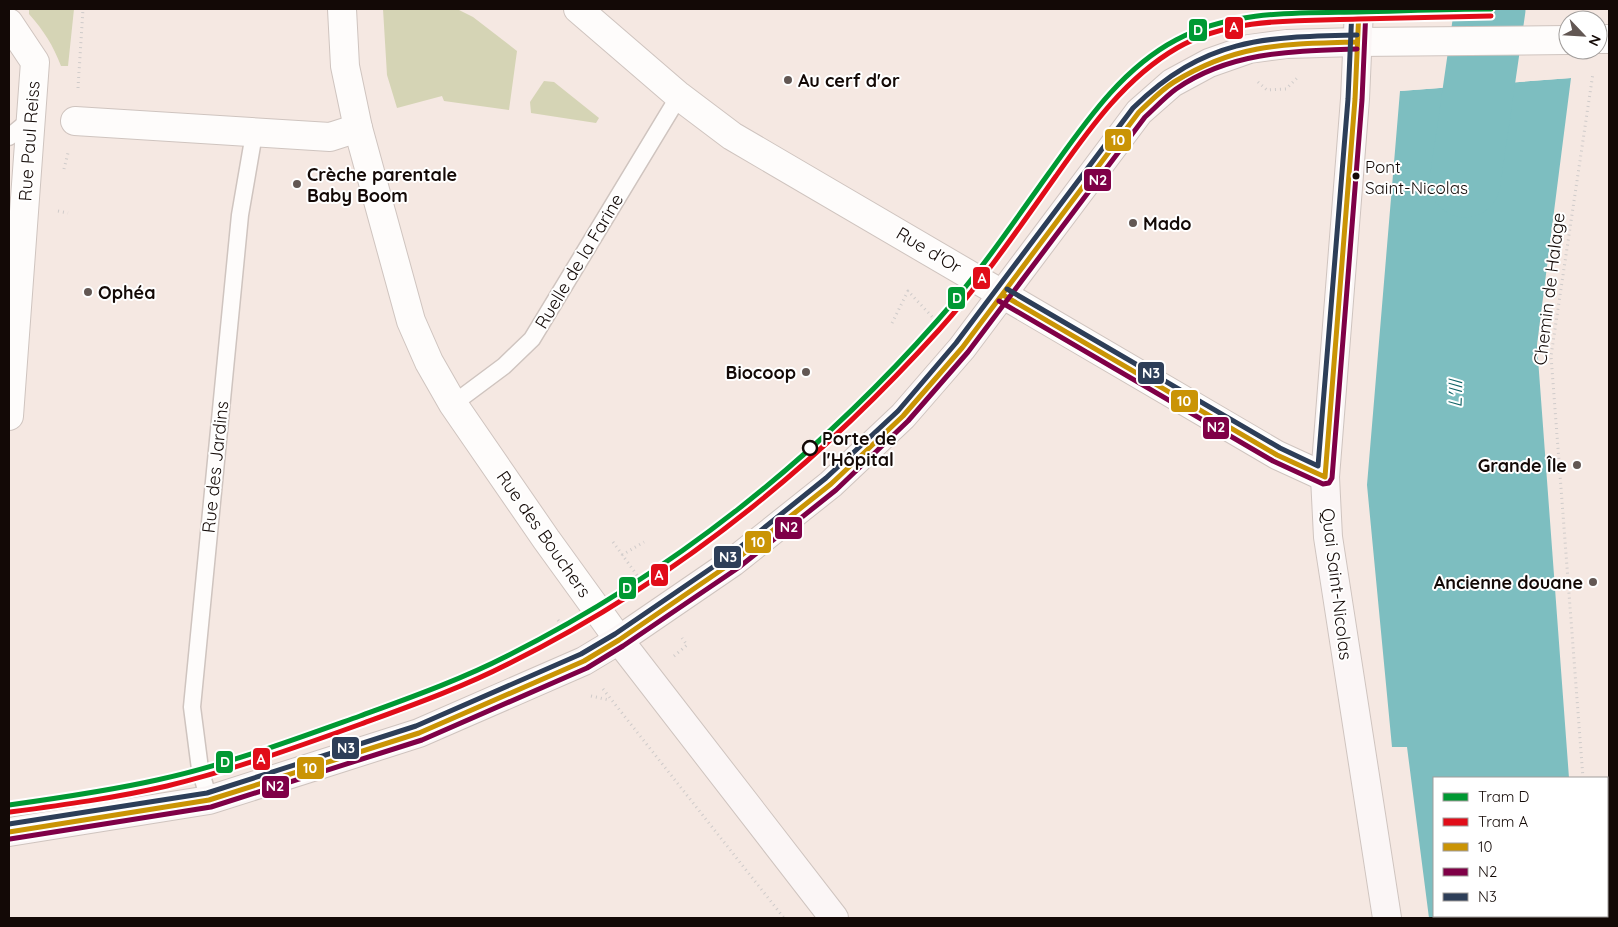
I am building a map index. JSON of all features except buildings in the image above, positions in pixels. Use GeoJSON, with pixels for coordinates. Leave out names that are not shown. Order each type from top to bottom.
{"type":"FeatureCollection","features":[{"type":"Feature","properties":{"kind":"street","name":"Rue des Bouchers"},"geometry":{"type":"LineString","coordinates":[[342,9],[345,66],[358,128],[410,321],[429,362],[454,404],[546,539],[619,640],[834,918]]}},
{"type":"Feature","properties":{"kind":"street","name":"Rue d'Or"},"geometry":{"type":"LineString","coordinates":[[578,9],[679,96],[732,136],[1277,455],[1325,477]]}},
{"type":"Feature","properties":{"kind":"street","name":"Quai Saint-Nicolas"},"geometry":{"type":"LineString","coordinates":[[1359,9],[1325,477],[1330,556],[1387,918]]}},
{"type":"Feature","properties":{"kind":"street","name":"Rue Paul Reiss"},"geometry":{"type":"LineString","coordinates":[[9,23],[35,62],[9,416]]}},
{"type":"Feature","properties":{"kind":"street"},"geometry":{"type":"LineString","coordinates":[[9,832],[209,800],[419,733],[584,661],[619,640],[733,562],[831,484],[903,416],[962,348],[1139,112],[1172,84],[1209,64],[1250,49],[1287,44],[1558,40]]}},
{"type":"Feature","properties":{"kind":"street"},"geometry":{"type":"LineString","coordinates":[[75,121],[254,134],[330,136],[358,128]]}},
{"type":"Feature","properties":{"kind":"lane","name":"Ruelle de la Farine"},"geometry":{"type":"LineString","coordinates":[[454,404],[504,366],[532,339],[679,96]]}},
{"type":"Feature","properties":{"kind":"lane"},"geometry":{"type":"LineString","coordinates":[[9,137],[31,119]]}},
{"type":"Feature","properties":{"kind":"lane","name":"Rue des Jardins"},"geometry":{"type":"LineString","coordinates":[[209,800],[200,770],[192,707],[240,215],[254,134]]}},
{"type":"Feature","properties":{"kind":"path"},"geometry":{"type":"LineString","coordinates":[[75,121],[83,9]]}},
{"type":"Feature","properties":{"kind":"path","name":"Chemin de Halage"},"geometry":{"type":"LineString","coordinates":[[1583,777],[1550,356],[1593,73]]}},
{"type":"Feature","properties":{"kind":"path"},"geometry":{"type":"LineString","coordinates":[[892,323],[908,291]]}},
{"type":"Feature","properties":{"kind":"path"},"geometry":{"type":"LineString","coordinates":[[622,555],[644,542]]}},
{"type":"Feature","properties":{"kind":"path"},"geometry":{"type":"LineString","coordinates":[[584,661],[609,700],[784,918]]}},
{"type":"Feature","properties":{"kind":"green space"},"geometry":{"type":"Polygon","coordinates":[[[29,9],[74,9],[68,66],[61,66],[48,38],[29,14],[29,9]]]}},
{"type":"Feature","properties":{"kind":"green space"},"geometry":{"type":"Polygon","coordinates":[[[383,9],[457,9],[473,17],[517,51],[509,110],[444,101],[442,96],[397,108],[387,75],[383,9]]]}},
{"type":"Feature","properties":{"kind":"green space"},"geometry":{"type":"Polygon","coordinates":[[[544,81],[554,82],[599,118],[596,123],[531,113],[530,102],[544,81]]]}},
{"type":"Feature","properties":{"kind":"water"},"geometry":{"type":"Polygon","coordinates":[[[1571,78],[1537,345],[1569,777],[1433,777],[1433,917],[1583,918],[1429,918],[1407,747],[1392,747],[1367,485],[1400,91],[1571,78]]]}},
{"type":"Feature","properties":{"kind":"pier"},"geometry":{"type":"Polygon","coordinates":[[[1571,76],[1571,78],[1400,91],[1401,88],[1571,76]]]}},
{"type":"Feature","properties":{"kind":"waterway","name":"L'Ill"},"geometry":{"type":"LineString","coordinates":[[1465,182],[1490,9]]}},
{"type":"Feature","properties":{"kind":"tram line","name":"D"},"geometry":{"type":"LineString","coordinates":[[9,805],[102,791],[183,774],[310,734],[453,681],[489,665],[568,624],[626,588],[683,550],[738,509],[791,466],[842,420],[891,371],[967,286],[1076,135],[1105,99],[1138,66],[1176,40],[1197,30],[1220,23],[1266,15],[1491,9]]}},
{"type":"Feature","properties":{"kind":"tram line","name":"A"},"geometry":{"type":"LineString","coordinates":[[10,812],[108,798],[167,786],[241,765],[313,741],[454,689],[490,673],[569,632],[627,597],[684,559],[739,518],[792,474],[892,380],[939,330],[970,293],[1082,140],[1110,105],[1141,74],[1177,48],[1198,38],[1220,31],[1265,23],[1312,20],[1491,16]]}},
{"type":"Feature","properties":{"kind":"transit line","name":"N3"},"geometry":{"type":"LineString","coordinates":[[1007,289],[1280,448],[1318,466],[1348,99],[1352,9]]}},
{"type":"Feature","properties":{"kind":"transit line","name":"10"},"geometry":{"type":"LineString","coordinates":[[1003,295],[1277,455],[1325,477],[1355,99],[1359,9]]}},
{"type":"Feature","properties":{"kind":"transit line","name":"N2"},"geometry":{"type":"LineString","coordinates":[[999,301],[1273,461],[1323,484],[1329,483],[1332,478],[1362,100],[1366,9]]}},
{"type":"Feature","properties":{"kind":"transit line","name":"N3"},"geometry":{"type":"LineString","coordinates":[[9,824],[207,793],[416,726],[581,654],[615,634],[729,556],[826,478],[898,411],[956,343],[1133,108],[1159,85],[1185,67],[1210,55],[1236,46],[1292,37],[1357,35]]}},
{"type":"Feature","properties":{"kind":"transit line","name":"10"},"geometry":{"type":"LineString","coordinates":[[9,832],[209,800],[419,733],[584,661],[619,640],[733,562],[831,484],[903,416],[962,348],[1139,112],[1165,89],[1197,69],[1241,53],[1285,45],[1357,42]]}},
{"type":"Feature","properties":{"kind":"transit line","name":"N2"},"geometry":{"type":"LineString","coordinates":[[10,839],[211,807],[422,740],[587,668],[623,646],[738,568],[836,490],[908,421],[968,352],[1145,117],[1172,92],[1197,76],[1241,60],[1287,53],[1357,49]]}},
{"type":"Feature","properties":{"kind":"place","name":"Au cerf d'or"},"geometry":{"type":"Point","coordinates":[788,80]}},
{"type":"Feature","properties":{"kind":"place","name":"Pont Saint-Nicolas"},"geometry":{"type":"Point","coordinates":[1356,176]}},
{"type":"Feature","properties":{"kind":"place","name":"Crèche parentale Baby Boom"},"geometry":{"type":"Point","coordinates":[297,184]}},
{"type":"Feature","properties":{"kind":"place","name":"Mado"},"geometry":{"type":"Point","coordinates":[1133,223]}},
{"type":"Feature","properties":{"kind":"place","name":"Ophéa"},"geometry":{"type":"Point","coordinates":[88,292]}},
{"type":"Feature","properties":{"kind":"place","name":"Biocoop"},"geometry":{"type":"Point","coordinates":[806,372]}},
{"type":"Feature","properties":{"kind":"place","name":"Porte de l'Hôpital"},"geometry":{"type":"Point","coordinates":[810,448]}},
{"type":"Feature","properties":{"kind":"place","name":"Grande Île"},"geometry":{"type":"Point","coordinates":[1577,465]}},
{"type":"Feature","properties":{"kind":"place","name":"Ancienne douane"},"geometry":{"type":"Point","coordinates":[1593,582]}}]}
